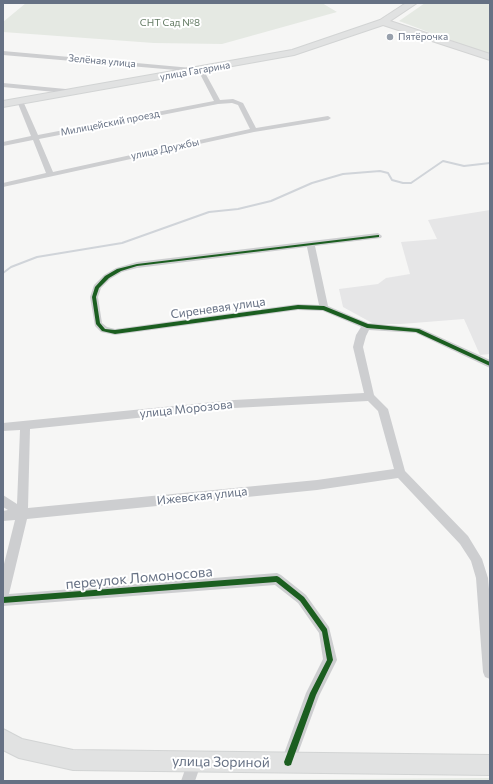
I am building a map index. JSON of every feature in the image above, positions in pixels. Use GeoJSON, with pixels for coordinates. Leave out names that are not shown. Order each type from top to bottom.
{"type":"FeatureCollection","features":[{"type":"Feature","properties":{"kind":"main road"},"geometry":{"type":"LineString","coordinates":[[382,22],[412,3]]}},
{"type":"Feature","properties":{"kind":"main road"},"geometry":{"type":"LineString","coordinates":[[382,22],[490,57]]}},
{"type":"Feature","properties":{"kind":"main road","name":"улица Гагарина"},"geometry":{"type":"LineString","coordinates":[[3,104],[80,92],[294,52],[382,22]]}},
{"type":"Feature","properties":{"kind":"main road","name":"улица Зориной"},"geometry":{"type":"LineString","coordinates":[[3,740],[19,748],[73,760],[490,765]]}},
{"type":"Feature","properties":{"kind":"street","name":"Зелёная улица"},"geometry":{"type":"LineString","coordinates":[[3,53],[201,70]]}},
{"type":"Feature","properties":{"kind":"street"},"geometry":{"type":"LineString","coordinates":[[201,70],[218,102]]}},
{"type":"Feature","properties":{"kind":"street"},"geometry":{"type":"LineString","coordinates":[[3,85],[80,92]]}},
{"type":"Feature","properties":{"kind":"street"},"geometry":{"type":"LineString","coordinates":[[20,101],[50,174]]}},
{"type":"Feature","properties":{"kind":"street","name":"Милицейский проезд"},"geometry":{"type":"LineString","coordinates":[[3,144],[218,102],[233,101],[241,104],[254,130]]}},
{"type":"Feature","properties":{"kind":"street","name":"улица Дружбы"},"geometry":{"type":"LineString","coordinates":[[3,185],[254,130],[328,118]]}},
{"type":"Feature","properties":{"kind":"street"},"geometry":{"type":"LineString","coordinates":[[378,236],[310,244],[324,308],[367,326],[418,330],[490,364]]}},
{"type":"Feature","properties":{"kind":"street","name":"Сиреневая улица"},"geometry":{"type":"LineString","coordinates":[[310,244],[136,265],[119,270],[107,277],[97,287],[94,297],[98,324],[104,330],[115,332],[298,307],[324,308]]}},
{"type":"Feature","properties":{"kind":"street"},"geometry":{"type":"LineString","coordinates":[[367,326],[361,336],[358,347],[360,360],[370,397],[383,409],[400,473],[464,540],[476,559],[482,578],[490,672]]}},
{"type":"Feature","properties":{"kind":"street","name":"улица Морозова"},"geometry":{"type":"LineString","coordinates":[[3,427],[234,404],[370,397]]}},
{"type":"Feature","properties":{"kind":"street"},"geometry":{"type":"LineString","coordinates":[[3,593],[22,515],[25,426]]}},
{"type":"Feature","properties":{"kind":"street","name":"Ижевская улица"},"geometry":{"type":"LineString","coordinates":[[3,516],[317,485],[400,473]]}},
{"type":"Feature","properties":{"kind":"street"},"geometry":{"type":"LineString","coordinates":[[3,500],[22,515]]}},
{"type":"Feature","properties":{"kind":"street","name":"переулок Ломоносова"},"geometry":{"type":"LineString","coordinates":[[3,600],[23,600],[277,579],[302,599],[325,632],[330,660],[313,693],[288,762]]}},
{"type":"Feature","properties":{"kind":"street"},"geometry":{"type":"LineString","coordinates":[[188,781],[195,761]]}},
{"type":"Feature","properties":{"kind":"shaded area"},"geometry":{"type":"Polygon","coordinates":[[[490,210],[490,354],[480,355],[464,319],[401,324],[374,324],[343,307],[339,289],[378,284],[386,278],[410,274],[401,242],[437,239],[428,220],[490,210]]]}},
{"type":"Feature","properties":{"kind":"green space","name":"СНТ Сад №8"},"geometry":{"type":"Polygon","coordinates":[[[26,3],[322,3],[337,12],[222,44],[154,43],[3,32],[3,22],[26,3]]]}},
{"type":"Feature","properties":{"kind":"green space"},"geometry":{"type":"Polygon","coordinates":[[[425,3],[490,3],[490,55],[399,21],[425,3]]]}},
{"type":"Feature","properties":{"kind":"green space"},"geometry":{"type":"Polygon","coordinates":[[[490,778],[490,781],[214,780],[490,778]]]}},
{"type":"Feature","properties":{"kind":"waterway"},"geometry":{"type":"LineString","coordinates":[[3,273],[11,267],[37,257],[122,243],[209,212],[238,209],[271,201],[312,183],[343,174],[380,171],[388,173],[392,180],[403,183],[411,183],[443,161],[464,166],[490,163]]}},
{"type":"Feature","properties":{"kind":"cycle path"},"geometry":{"type":"LineString","coordinates":[[378,236],[137,265],[119,270],[107,277],[97,287],[94,297],[98,324],[104,330],[115,332],[298,307],[324,308],[367,326],[417,330],[490,364]]}},
{"type":"Feature","properties":{"kind":"cycle path"},"geometry":{"type":"LineString","coordinates":[[3,600],[277,579],[302,599],[325,631],[330,660],[313,693],[288,762]]}},
{"type":"Feature","properties":{"kind":"place","name":"Пятёрочка"},"geometry":{"type":"Point","coordinates":[390,37]}}]}
